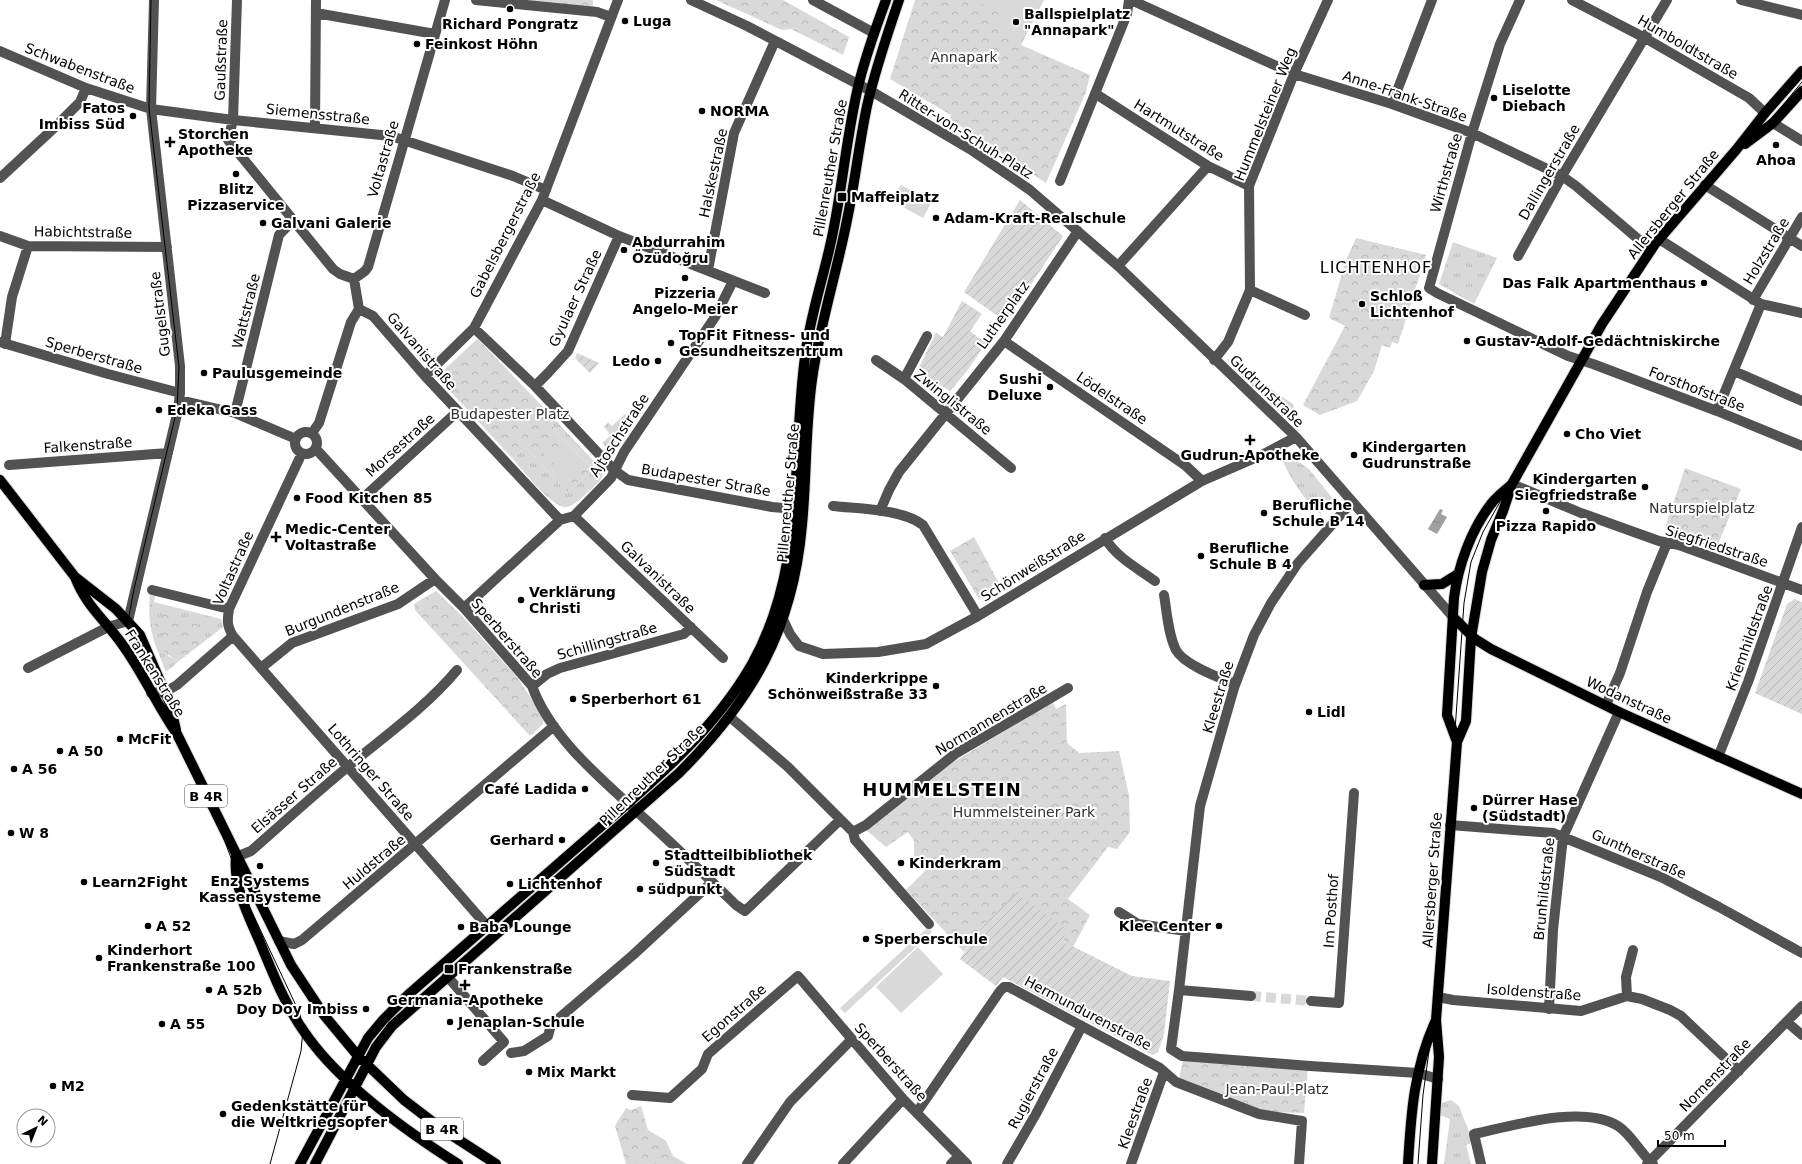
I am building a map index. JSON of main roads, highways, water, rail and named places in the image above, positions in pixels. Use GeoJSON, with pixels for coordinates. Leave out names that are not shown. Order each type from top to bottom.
{"type":"FeatureCollection","features":[{"type":"Feature","properties":{"kind":"main road","name":"Pillenreuther Straße"},"geometry":{"type":"LineString","coordinates":[[300,1164],[372,1032],[392,1010],[664,771],[725,706],[750,668],[769,628],[784,585],[792,540],[800,403],[807,342],[813,310],[833,233],[858,84],[886,0]]}},
{"type":"Feature","properties":{"kind":"main road","name":"Pillenreuther Straße"},"geometry":{"type":"LineString","coordinates":[[315,1164],[380,1041],[392,1026],[447,976],[636,812],[691,760],[730,717],[759,672],[782,619],[792,585],[800,544],[808,416],[816,355],[848,218],[863,126],[871,91],[899,0]]}},
{"type":"Feature","properties":{"kind":"main road","name":"Allersberger Straße"},"geometry":{"type":"LineString","coordinates":[[1432,1164],[1439,1057],[1436,1020],[1457,742],[1466,721],[1472,636],[1485,559],[1512,484],[1602,324],[1659,239],[1802,71]]}},
{"type":"Feature","properties":{"kind":"main road","name":"Allersberger Straße"},"geometry":{"type":"LineString","coordinates":[[1736,150],[1773,122],[1802,91]]}},
{"type":"Feature","properties":{"kind":"main road","name":"Frankenstraße"},"geometry":{"type":"LineString","coordinates":[[0,480],[75,577],[101,597],[128,621],[146,645],[170,704],[177,734]]}},
{"type":"Feature","properties":{"kind":"main road","name":"Allersberger Straße"},"geometry":{"type":"LineString","coordinates":[[1457,742],[1447,715],[1454,594],[1458,574],[1470,541],[1478,525],[1491,504],[1512,484]]}},
{"type":"Feature","properties":{"kind":"main road"},"geometry":{"type":"LineString","coordinates":[[1424,585],[1442,584],[1458,574]]}},
{"type":"Feature","properties":{"kind":"main road","name":"Frankenstraße"},"geometry":{"type":"LineString","coordinates":[[75,577],[82,594],[127,651],[177,734],[236,857],[244,867],[279,941],[314,1001],[367,1065],[424,1116],[459,1141],[496,1164]]}},
{"type":"Feature","properties":{"kind":"main road","name":"Wodanstraße"},"geometry":{"type":"LineString","coordinates":[[1453,617],[1472,636],[1491,649],[1619,712],[1802,794]]}},
{"type":"Feature","properties":{"kind":"main road","name":"Frankenstraße"},"geometry":{"type":"LineString","coordinates":[[236,857],[234,871],[246,907],[285,999],[311,1042],[356,1088],[407,1130],[458,1164]]}},
{"type":"Feature","properties":{"kind":"main road","name":"Allersberger Straße"},"geometry":{"type":"LineString","coordinates":[[1408,1164],[1413,1098],[1418,1073],[1436,1020]]}},
{"type":"Feature","properties":{"kind":"water"},"geometry":{"type":"Polygon","coordinates":[[[1440,509],[1443,510],[1441,514],[1447,517],[1437,534],[1428,529],[1440,509]]]}},
{"type":"Feature","properties":{"kind":"tunnel"},"geometry":{"type":"LineString","coordinates":[[1251,996],[1311,1001]]}},
{"type":"Feature","properties":{"kind":"tram line"},"geometry":{"type":"LineString","coordinates":[[151,0],[149,108],[179,367],[177,409],[134,589],[128,621],[131,642],[137,661],[158,699],[222,834],[250,908],[300,1014],[303,1030],[301,1051],[270,1164]]}},
{"type":"Feature","properties":{"kind":"tram line"},"geometry":{"type":"LineString","coordinates":[[1418,1164],[1423,1095],[1436,1000],[1464,603],[1471,562],[1483,532],[1601,323],[1649,249],[1698,188],[1802,73]]}},
{"type":"Feature","properties":{"kind":"tram line"},"geometry":{"type":"LineString","coordinates":[[1754,135],[1773,117],[1802,82]]}},
{"type":"Feature","properties":{"kind":"tram line"},"geometry":{"type":"LineString","coordinates":[[1464,622],[1471,638],[1485,648],[1618,713],[1802,796]]}},
{"type":"Feature","properties":{"kind":"place","name":"Richard Pongratz"},"geometry":{"type":"Point","coordinates":[510,9]}},
{"type":"Feature","properties":{"kind":"place","name":"Luga"},"geometry":{"type":"Point","coordinates":[625,21]}},
{"type":"Feature","properties":{"kind":"place","name":"Ballspielplatz \"Annapark\""},"geometry":{"type":"Point","coordinates":[1016,22]}},
{"type":"Feature","properties":{"kind":"place","name":"Feinkost Höhn"},"geometry":{"type":"Point","coordinates":[417,44]}},
{"type":"Feature","properties":{"kind":"place","name":"Liselotte Diebach"},"geometry":{"type":"Point","coordinates":[1494,98]}},
{"type":"Feature","properties":{"kind":"place","name":"NORMA"},"geometry":{"type":"Point","coordinates":[702,111]}},
{"type":"Feature","properties":{"kind":"place","name":"Fatos Imbiss Süd"},"geometry":{"type":"Point","coordinates":[133,116]}},
{"type":"Feature","properties":{"kind":"place","name":"Storchen Apotheke"},"geometry":{"type":"Point","coordinates":[170,142]}},
{"type":"Feature","properties":{"kind":"place","name":"Ahoa"},"geometry":{"type":"Point","coordinates":[1776,145]}},
{"type":"Feature","properties":{"kind":"place","name":"Blitz Pizzaservice"},"geometry":{"type":"Point","coordinates":[236,174]}},
{"type":"Feature","properties":{"kind":"place","name":"Maffeiplatz"},"geometry":{"type":"Point","coordinates":[842,197]}},
{"type":"Feature","properties":{"kind":"place","name":"Adam-Kraft-Realschule"},"geometry":{"type":"Point","coordinates":[936,218]}},
{"type":"Feature","properties":{"kind":"place","name":"Galvani Galerie"},"geometry":{"type":"Point","coordinates":[263,223]}},
{"type":"Feature","properties":{"kind":"place","name":"Abdurrahim Özüdoğru"},"geometry":{"type":"Point","coordinates":[624,250]}},
{"type":"Feature","properties":{"kind":"place","name":"Pizzeria Angelo-Meier"},"geometry":{"type":"Point","coordinates":[685,278]}},
{"type":"Feature","properties":{"kind":"place","name":"Das Falk Apartmenthaus"},"geometry":{"type":"Point","coordinates":[1704,283]}},
{"type":"Feature","properties":{"kind":"place","name":"Schloß Lichtenhof"},"geometry":{"type":"Point","coordinates":[1362,304]}},
{"type":"Feature","properties":{"kind":"place","name":"Gustav-Adolf-Gedächtniskirche"},"geometry":{"type":"Point","coordinates":[1467,341]}},
{"type":"Feature","properties":{"kind":"place","name":"TopFit Fitness- und Gesundheitszentrum"},"geometry":{"type":"Point","coordinates":[671,343]}},
{"type":"Feature","properties":{"kind":"place","name":"Ledo"},"geometry":{"type":"Point","coordinates":[658,361]}},
{"type":"Feature","properties":{"kind":"place","name":"Paulusgemeinde"},"geometry":{"type":"Point","coordinates":[204,373]}},
{"type":"Feature","properties":{"kind":"place","name":"Sushi Deluxe"},"geometry":{"type":"Point","coordinates":[1050,387]}},
{"type":"Feature","properties":{"kind":"place","name":"Edeka Gass"},"geometry":{"type":"Point","coordinates":[159,410]}},
{"type":"Feature","properties":{"kind":"place","name":"Cho Viet"},"geometry":{"type":"Point","coordinates":[1567,434]}},
{"type":"Feature","properties":{"kind":"place","name":"Gudrun-Apotheke"},"geometry":{"type":"Point","coordinates":[1250,440]}},
{"type":"Feature","properties":{"kind":"place","name":"Kindergarten Gudrunstraße"},"geometry":{"type":"Point","coordinates":[1354,455]}},
{"type":"Feature","properties":{"kind":"place","name":"Kindergarten Siegfriedstraße"},"geometry":{"type":"Point","coordinates":[1645,487]}},
{"type":"Feature","properties":{"kind":"place","name":"Food Kitchen 85"},"geometry":{"type":"Point","coordinates":[297,498]}},
{"type":"Feature","properties":{"kind":"place","name":"Pizza Rapido"},"geometry":{"type":"Point","coordinates":[1546,511]}},
{"type":"Feature","properties":{"kind":"place","name":"Berufliche Schule B 14"},"geometry":{"type":"Point","coordinates":[1264,513]}},
{"type":"Feature","properties":{"kind":"place","name":"Medic-Center Voltastraße"},"geometry":{"type":"Point","coordinates":[276,537]}},
{"type":"Feature","properties":{"kind":"place","name":"Berufliche Schule B 4"},"geometry":{"type":"Point","coordinates":[1201,556]}},
{"type":"Feature","properties":{"kind":"place","name":"Verklärung Christi"},"geometry":{"type":"Point","coordinates":[521,600]}},
{"type":"Feature","properties":{"kind":"place","name":"Kinderkrippe Schönweißstraße 33"},"geometry":{"type":"Point","coordinates":[936,686]}},
{"type":"Feature","properties":{"kind":"place","name":"Sperberhort 61"},"geometry":{"type":"Point","coordinates":[573,699]}},
{"type":"Feature","properties":{"kind":"place","name":"Lidl"},"geometry":{"type":"Point","coordinates":[1309,712]}},
{"type":"Feature","properties":{"kind":"place","name":"McFit"},"geometry":{"type":"Point","coordinates":[120,739]}},
{"type":"Feature","properties":{"kind":"place","name":"A 50"},"geometry":{"type":"Point","coordinates":[60,751]}},
{"type":"Feature","properties":{"kind":"place","name":"A 56"},"geometry":{"type":"Point","coordinates":[14,769]}},
{"type":"Feature","properties":{"kind":"place","name":"Café Ladida"},"geometry":{"type":"Point","coordinates":[585,789]}},
{"type":"Feature","properties":{"kind":"place","name":"Dürrer Hase (Südstadt)"},"geometry":{"type":"Point","coordinates":[1474,808]}},
{"type":"Feature","properties":{"kind":"place","name":"W 8"},"geometry":{"type":"Point","coordinates":[11,833]}},
{"type":"Feature","properties":{"kind":"place","name":"Gerhard"},"geometry":{"type":"Point","coordinates":[562,840]}},
{"type":"Feature","properties":{"kind":"place","name":"Stadtteilbibliothek Südstadt"},"geometry":{"type":"Point","coordinates":[656,863]}},
{"type":"Feature","properties":{"kind":"place","name":"Kinderkram"},"geometry":{"type":"Point","coordinates":[901,863]}},
{"type":"Feature","properties":{"kind":"place","name":"Enz Systems Kassensysteme"},"geometry":{"type":"Point","coordinates":[260,866]}},
{"type":"Feature","properties":{"kind":"place","name":"Learn2Fight"},"geometry":{"type":"Point","coordinates":[84,882]}},
{"type":"Feature","properties":{"kind":"place","name":"Lichtenhof"},"geometry":{"type":"Point","coordinates":[510,884]}},
{"type":"Feature","properties":{"kind":"place","name":"südpunkt"},"geometry":{"type":"Point","coordinates":[640,889]}},
{"type":"Feature","properties":{"kind":"place","name":"A 52"},"geometry":{"type":"Point","coordinates":[148,926]}},
{"type":"Feature","properties":{"kind":"place","name":"Klee Center"},"geometry":{"type":"Point","coordinates":[1219,926]}},
{"type":"Feature","properties":{"kind":"place","name":"Baba Lounge"},"geometry":{"type":"Point","coordinates":[461,927]}},
{"type":"Feature","properties":{"kind":"place","name":"Sperberschule"},"geometry":{"type":"Point","coordinates":[866,939]}},
{"type":"Feature","properties":{"kind":"place","name":"Kinderhort Frankenstraße 100"},"geometry":{"type":"Point","coordinates":[99,958]}},
{"type":"Feature","properties":{"kind":"place","name":"Frankenstraße"},"geometry":{"type":"Point","coordinates":[449,969]}},
{"type":"Feature","properties":{"kind":"place","name":"Germania-Apotheke"},"geometry":{"type":"Point","coordinates":[465,985]}},
{"type":"Feature","properties":{"kind":"place","name":"A 52b"},"geometry":{"type":"Point","coordinates":[209,990]}},
{"type":"Feature","properties":{"kind":"place","name":"Doy Doy Imbiss"},"geometry":{"type":"Point","coordinates":[366,1009]}},
{"type":"Feature","properties":{"kind":"place","name":"Jenaplan-Schule"},"geometry":{"type":"Point","coordinates":[450,1022]}},
{"type":"Feature","properties":{"kind":"place","name":"A 55"},"geometry":{"type":"Point","coordinates":[162,1024]}},
{"type":"Feature","properties":{"kind":"place","name":"Mix Markt"},"geometry":{"type":"Point","coordinates":[529,1072]}},
{"type":"Feature","properties":{"kind":"place","name":"M2"},"geometry":{"type":"Point","coordinates":[53,1086]}},
{"type":"Feature","properties":{"kind":"place","name":"Gedenkstätte für die Weltkriegsopfer"},"geometry":{"type":"Point","coordinates":[223,1114]}},
{"type":"Feature","properties":{"kind":"district","name":"LICHTENHOF"},"geometry":{"type":"Point","coordinates":[1376,267]}},
{"type":"Feature","properties":{"kind":"district","name":"HUMMELSTEIN"},"geometry":{"type":"Point","coordinates":[942,790]}},
{"type":"Feature","properties":{"kind":"park label","name":"Annapark"},"geometry":{"type":"Point","coordinates":[964,57]}},
{"type":"Feature","properties":{"kind":"park label","name":"Budapester Platz"},"geometry":{"type":"Point","coordinates":[510,414]}},
{"type":"Feature","properties":{"kind":"park label","name":"Naturspielplatz"},"geometry":{"type":"Point","coordinates":[1702,508]}},
{"type":"Feature","properties":{"kind":"park label","name":"Hummelsteiner Park"},"geometry":{"type":"Point","coordinates":[1024,812]}},
{"type":"Feature","properties":{"kind":"park label","name":"Jean-Paul-Platz"},"geometry":{"type":"Point","coordinates":[1277,1089]}}]}
